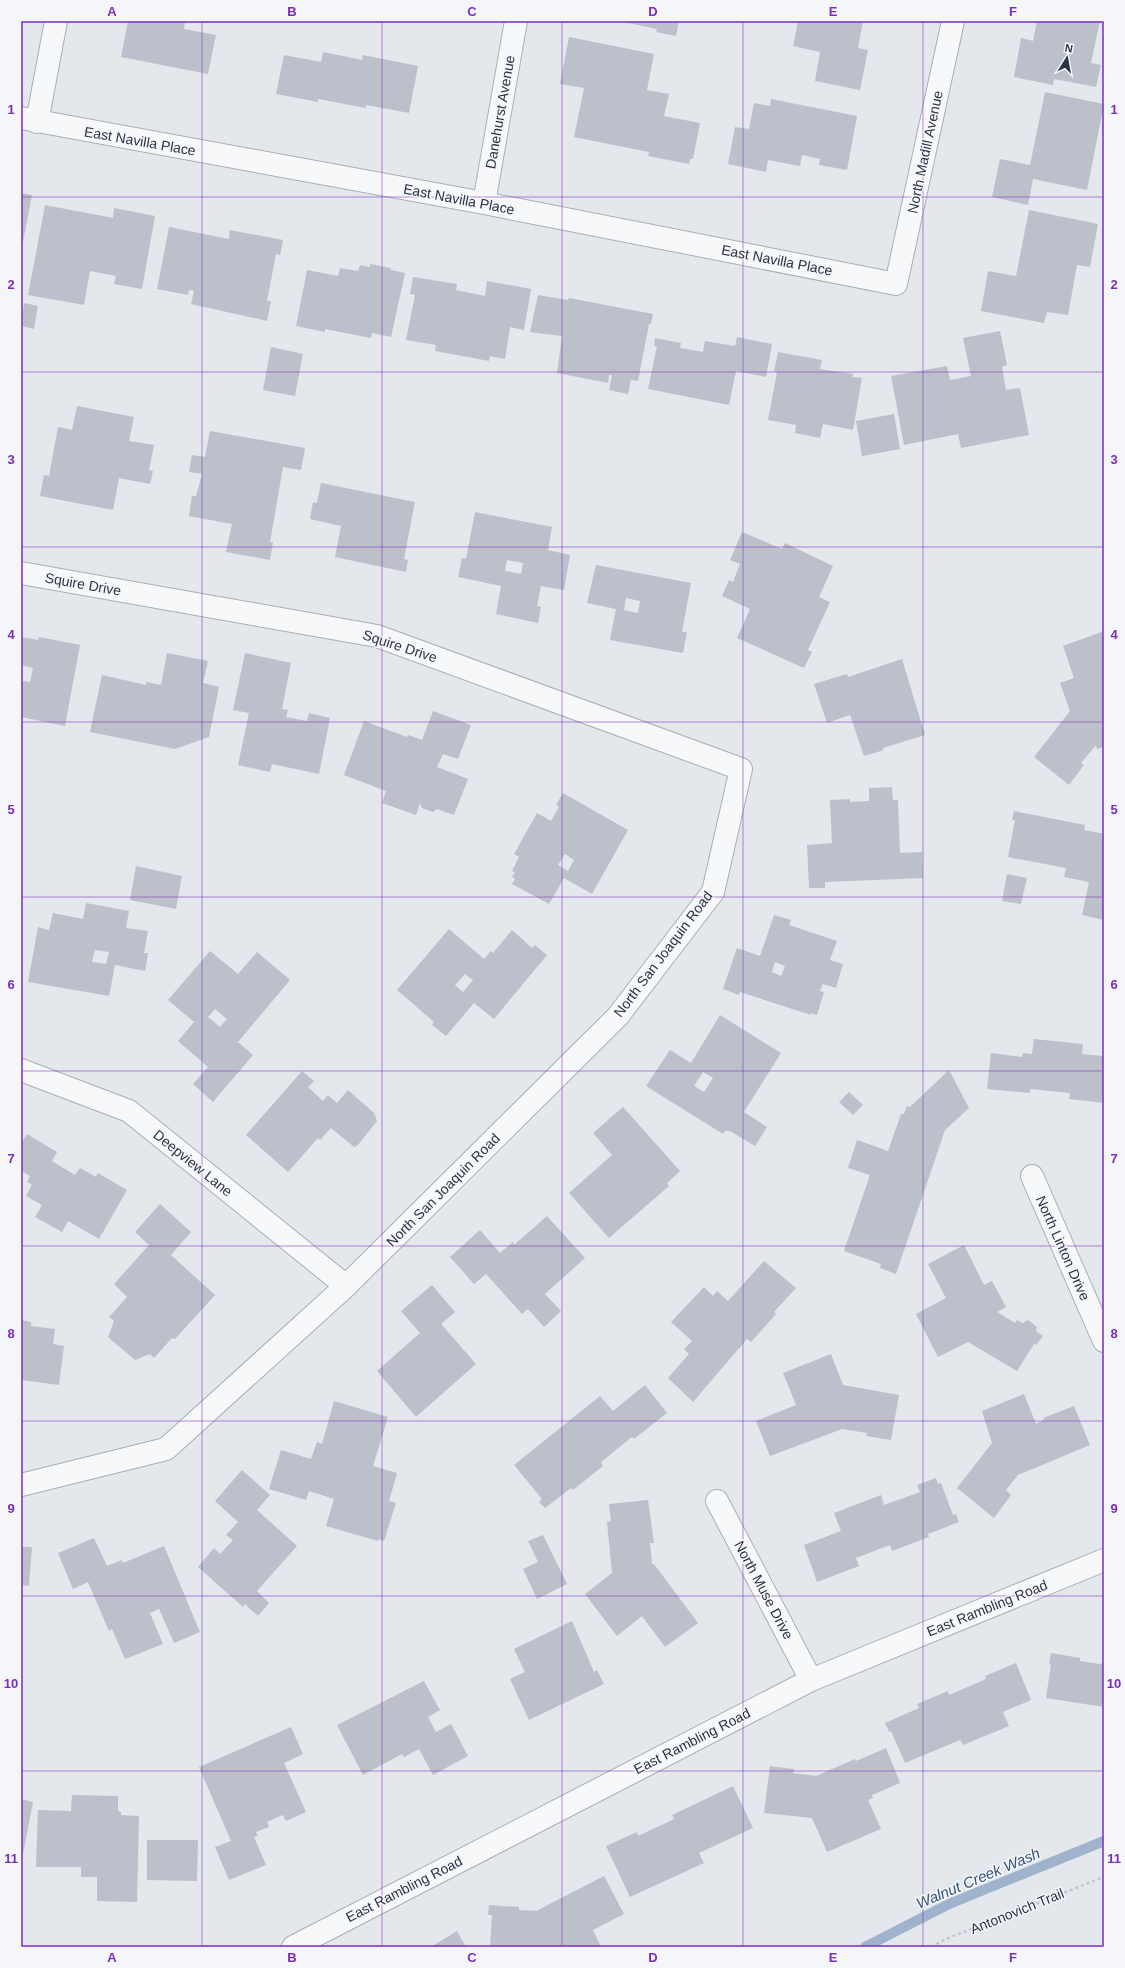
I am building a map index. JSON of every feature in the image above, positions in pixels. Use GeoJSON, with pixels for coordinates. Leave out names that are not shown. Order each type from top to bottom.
{"type":"FeatureCollection","features":[{"type":"Feature","properties":{"kind":"street"},"geometry":{"type":"LineString","coordinates":[[29,120],[56,21]]}},
{"type":"Feature","properties":{"kind":"street","name":"Danehurst Avenue"},"geometry":{"type":"LineString","coordinates":[[484,203],[516,21]]}},
{"type":"Feature","properties":{"kind":"street","name":"North Madill Avenue"},"geometry":{"type":"LineString","coordinates":[[896,284],[953,21]]}},
{"type":"Feature","properties":{"kind":"street","name":"East Navilla Place"},"geometry":{"type":"LineString","coordinates":[[29,120],[484,203],[896,284]]}},
{"type":"Feature","properties":{"kind":"street","name":"Squire Drive"},"geometry":{"type":"LineString","coordinates":[[21,573],[377,636],[741,769]]}},
{"type":"Feature","properties":{"kind":"street","name":"North San Joaquin Road"},"geometry":{"type":"LineString","coordinates":[[21,1485],[166,1449],[346,1286],[618,1016],[712,892],[741,769]]}},
{"type":"Feature","properties":{"kind":"street","name":"Deepview Lane"},"geometry":{"type":"LineString","coordinates":[[21,1070],[128,1111],[346,1286]]}},
{"type":"Feature","properties":{"kind":"street","name":"North Linton Drive"},"geometry":{"type":"LineString","coordinates":[[1032,1176],[1104,1341]]}},
{"type":"Feature","properties":{"kind":"street","name":"North Muse Drive"},"geometry":{"type":"LineString","coordinates":[[717,1501],[811,1680]]}},
{"type":"Feature","properties":{"kind":"street","name":"East Rambling Road"},"geometry":{"type":"LineString","coordinates":[[293,1947],[811,1680],[1104,1560]]}},
{"type":"Feature","properties":{"kind":"path","name":"Antonovich Trail"},"geometry":{"type":"LineString","coordinates":[[931,1947],[946,1939],[1104,1877]]}},
{"type":"Feature","properties":{"kind":"building"},"geometry":{"type":"Polygon","coordinates":[[[128,21],[185,21],[184,29],[216,35],[208,74],[121,57],[128,21]]]}},
{"type":"Feature","properties":{"kind":"building"},"geometry":{"type":"Polygon","coordinates":[[[619,21],[679,21],[676,36],[656,32],[657,29],[619,21]]]}},
{"type":"Feature","properties":{"kind":"building"},"geometry":{"type":"Polygon","coordinates":[[[798,21],[863,21],[858,48],[868,50],[860,90],[815,81],[820,52],[793,46],[798,21]]]}},
{"type":"Feature","properties":{"kind":"building"},"geometry":{"type":"Polygon","coordinates":[[[1037,21],[1100,21],[1091,63],[1101,65],[1096,87],[1054,79],[1053,85],[1014,77],[1021,38],[1033,41],[1037,21]]]}},
{"type":"Feature","properties":{"kind":"building"},"geometry":{"type":"Polygon","coordinates":[[[569,37],[654,54],[647,90],[669,94],[664,116],[700,123],[693,159],[690,159],[689,164],[648,156],[649,152],[574,137],[584,88],[560,84],[569,37]]]}},
{"type":"Feature","properties":{"kind":"building"},"geometry":{"type":"Polygon","coordinates":[[[323,52],[362,60],[363,55],[418,66],[409,113],[366,105],[366,108],[318,99],[318,102],[276,94],[284,55],[321,62],[323,52]]]}},
{"type":"Feature","properties":{"kind":"building"},"geometry":{"type":"Polygon","coordinates":[[[1045,92],[1104,104],[1087,190],[1033,179],[1028,205],[992,197],[1000,159],[1030,165],[1045,92]]]}},
{"type":"Feature","properties":{"kind":"building"},"geometry":{"type":"Polygon","coordinates":[[[771,99],[857,116],[847,170],[819,165],[820,159],[802,155],[800,166],[768,160],[766,172],[728,164],[735,127],[749,129],[754,103],[770,106],[771,99]]]}},
{"type":"Feature","properties":{"kind":"building"},"geometry":{"type":"Polygon","coordinates":[[[21,193],[32,195],[22,247],[21,247],[21,193]]]}},
{"type":"Feature","properties":{"kind":"building"},"geometry":{"type":"Polygon","coordinates":[[[45,205],[113,218],[114,208],[155,216],[142,289],[114,284],[116,276],[90,271],[84,305],[28,295],[45,205]]]}},
{"type":"Feature","properties":{"kind":"building"},"geometry":{"type":"Polygon","coordinates":[[[1029,210],[1098,224],[1090,267],[1077,265],[1068,315],[1047,312],[1044,323],[981,311],[988,271],[1016,276],[1029,210]]]}},
{"type":"Feature","properties":{"kind":"building"},"geometry":{"type":"Polygon","coordinates":[[[169,227],[229,239],[230,230],[283,240],[280,255],[276,254],[267,301],[271,301],[267,321],[191,304],[194,291],[189,290],[188,295],[157,289],[169,227]]]}},
{"type":"Feature","properties":{"kind":"building"},"geometry":{"type":"Polygon","coordinates":[[[370,264],[391,268],[391,270],[405,273],[391,337],[372,333],[371,338],[325,329],[325,332],[296,326],[307,270],[338,276],[340,268],[358,271],[360,265],[370,267],[370,264]]]}},
{"type":"Feature","properties":{"kind":"building"},"geometry":{"type":"Polygon","coordinates":[[[413,277],[457,284],[456,290],[485,296],[487,281],[531,289],[524,330],[510,327],[505,359],[490,356],[489,361],[435,351],[436,345],[406,340],[415,295],[410,294],[413,277]]]}},
{"type":"Feature","properties":{"kind":"building"},"geometry":{"type":"Polygon","coordinates":[[[538,295],[568,300],[569,298],[653,314],[651,324],[649,324],[638,381],[631,380],[628,394],[609,390],[612,375],[609,375],[608,383],[557,373],[562,336],[530,332],[538,295]]]}},
{"type":"Feature","properties":{"kind":"building"},"geometry":{"type":"Polygon","coordinates":[[[24,303],[38,306],[34,329],[21,326],[24,303]]]}},
{"type":"Feature","properties":{"kind":"building"},"geometry":{"type":"Polygon","coordinates":[[[1000,331],[1007,365],[1002,367],[1006,390],[1020,388],[1029,435],[961,448],[958,434],[904,445],[891,376],[947,366],[950,380],[971,376],[963,338],[1000,331]]]}},
{"type":"Feature","properties":{"kind":"building"},"geometry":{"type":"Polygon","coordinates":[[[737,337],[772,344],[766,377],[736,371],[729,405],[648,389],[657,346],[654,346],[655,338],[681,343],[680,348],[703,352],[705,341],[735,346],[737,337]]]}},
{"type":"Feature","properties":{"kind":"building"},"geometry":{"type":"Polygon","coordinates":[[[271,347],[303,354],[295,396],[263,390],[271,347]]]}},
{"type":"Feature","properties":{"kind":"building"},"geometry":{"type":"Polygon","coordinates":[[[778,352],[822,360],[820,369],[853,374],[852,377],[862,378],[853,430],[823,424],[820,438],[795,433],[796,425],[768,420],[777,372],[774,371],[778,352]]]}},
{"type":"Feature","properties":{"kind":"building"},"geometry":{"type":"Polygon","coordinates":[[[77,406],[134,417],[129,441],[154,445],[149,470],[153,471],[150,484],[119,478],[113,510],[40,496],[44,475],[49,476],[58,427],[72,430],[77,406]]]}},
{"type":"Feature","properties":{"kind":"building"},"geometry":{"type":"Polygon","coordinates":[[[894,414],[900,449],[862,456],[856,421],[894,414]]]}},
{"type":"Feature","properties":{"kind":"building"},"geometry":{"type":"Polygon","coordinates":[[[210,431],[305,448],[301,470],[283,467],[270,542],[273,542],[270,560],[226,552],[232,524],[189,516],[192,496],[196,496],[202,474],[189,472],[192,455],[205,457],[210,431]]]}},
{"type":"Feature","properties":{"kind":"building"},"geometry":{"type":"Polygon","coordinates":[[[321,483],[415,502],[404,559],[408,560],[406,572],[335,557],[341,526],[310,519],[313,502],[317,503],[321,483]]]}},
{"type":"Feature","properties":{"kind":"building"},"geometry":{"type":"Polygon","coordinates":[[[475,512],[552,527],[548,550],[570,555],[564,590],[541,586],[537,606],[541,607],[538,623],[496,614],[501,586],[458,577],[462,558],[466,559],[475,512]],[[507,560],[505,571],[521,574],[523,563],[507,560]]]}},
{"type":"Feature","properties":{"kind":"building"},"geometry":{"type":"Polygon","coordinates":[[[742,532],[782,549],[785,543],[833,566],[819,597],[830,602],[808,650],[812,652],[804,668],[737,638],[750,609],[722,596],[729,580],[733,582],[740,564],[730,560],[742,532]]]}},
{"type":"Feature","properties":{"kind":"building"},"geometry":{"type":"Polygon","coordinates":[[[596,565],[691,583],[682,632],[687,632],[683,653],[610,640],[616,609],[587,603],[596,565]],[[626,598],[624,610],[638,613],[640,601],[626,598]]]}},
{"type":"Feature","properties":{"kind":"building"},"geometry":{"type":"Polygon","coordinates":[[[1104,631],[1104,747],[1097,749],[1096,745],[1081,763],[1084,765],[1069,785],[1034,757],[1070,711],[1060,683],[1074,678],[1063,646],[1104,631]]]}},
{"type":"Feature","properties":{"kind":"building"},"geometry":{"type":"Polygon","coordinates":[[[21,637],[38,640],[39,637],[80,645],[65,726],[21,717],[21,681],[30,682],[33,668],[21,665],[21,637]]]}},
{"type":"Feature","properties":{"kind":"building"},"geometry":{"type":"Polygon","coordinates":[[[167,653],[208,661],[203,683],[219,687],[209,737],[175,749],[90,732],[102,675],[146,685],[146,682],[161,685],[167,653]]]}},
{"type":"Feature","properties":{"kind":"building"},"geometry":{"type":"Polygon","coordinates":[[[245,653],[291,663],[282,709],[288,710],[286,717],[307,721],[309,713],[330,718],[319,774],[272,764],[270,772],[238,765],[249,713],[233,710],[245,653]]]}},
{"type":"Feature","properties":{"kind":"building"},"geometry":{"type":"Polygon","coordinates":[[[902,659],[925,735],[883,748],[884,750],[864,756],[850,715],[827,723],[814,684],[847,674],[848,677],[902,659]]]}},
{"type":"Feature","properties":{"kind":"building"},"geometry":{"type":"Polygon","coordinates":[[[433,711],[471,725],[458,759],[443,754],[437,767],[468,779],[454,815],[437,809],[433,812],[422,808],[420,803],[416,815],[382,803],[386,791],[344,775],[364,721],[407,737],[408,735],[422,740],[433,711]]]}},
{"type":"Feature","properties":{"kind":"building"},"geometry":{"type":"Polygon","coordinates":[[[892,787],[893,800],[898,800],[900,853],[922,852],[923,878],[825,882],[825,888],[809,888],[807,845],[832,843],[830,800],[850,799],[850,802],[869,801],[869,788],[892,787]]]}},
{"type":"Feature","properties":{"kind":"building"},"geometry":{"type":"Polygon","coordinates":[[[563,793],[628,830],[592,894],[564,878],[549,904],[512,884],[515,879],[512,877],[515,872],[512,871],[519,857],[514,854],[537,813],[551,821],[559,807],[556,805],[563,793]],[[565,854],[558,865],[568,871],[574,860],[565,854]]]}},
{"type":"Feature","properties":{"kind":"building"},"geometry":{"type":"Polygon","coordinates":[[[1014,811],[1085,825],[1084,830],[1104,834],[1104,920],[1082,915],[1089,882],[1064,877],[1066,868],[1008,857],[1015,820],[1012,820],[1014,811]]]}},
{"type":"Feature","properties":{"kind":"building"},"geometry":{"type":"Polygon","coordinates":[[[136,866],[182,876],[176,909],[130,900],[136,866]]]}},
{"type":"Feature","properties":{"kind":"building"},"geometry":{"type":"Polygon","coordinates":[[[1007,874],[1027,878],[1021,904],[1002,901],[1007,874]]]}},
{"type":"Feature","properties":{"kind":"building"},"geometry":{"type":"Polygon","coordinates":[[[86,903],[129,911],[126,928],[148,931],[144,953],[148,953],[145,971],[115,965],[109,996],[28,982],[38,927],[49,930],[53,913],[83,919],[86,903]],[[95,950],[92,962],[106,964],[109,952],[95,950]]]}},
{"type":"Feature","properties":{"kind":"building"},"geometry":{"type":"Polygon","coordinates":[[[774,915],[791,920],[789,925],[837,941],[830,960],[843,964],[836,988],[823,984],[820,991],[824,992],[817,1015],[811,1013],[811,1015],[740,992],[739,995],[723,989],[737,948],[760,956],[774,915]],[[775,962],[772,972],[781,976],[785,966],[775,962]]]}},
{"type":"Feature","properties":{"kind":"building"},"geometry":{"type":"Polygon","coordinates":[[[449,929],[484,959],[491,951],[493,953],[512,930],[532,948],[535,945],[547,955],[494,1019],[474,1003],[446,1036],[432,1025],[434,1022],[397,990],[449,929]],[[465,974],[455,985],[463,992],[473,980],[465,974]]]}},
{"type":"Feature","properties":{"kind":"building"},"geometry":{"type":"Polygon","coordinates":[[[210,951],[238,974],[257,952],[290,980],[238,1042],[253,1055],[213,1102],[193,1084],[208,1067],[178,1041],[194,1022],[168,1000],[210,951]],[[215,1009],[208,1017],[220,1027],[227,1019],[215,1009]]]}},
{"type":"Feature","properties":{"kind":"building"},"geometry":{"type":"Polygon","coordinates":[[[720,1015],[781,1053],[744,1112],[767,1127],[755,1146],[730,1131],[725,1131],[723,1134],[646,1086],[670,1050],[691,1063],[720,1015]],[[703,1072],[694,1086],[704,1092],[713,1078],[703,1072]]]}},
{"type":"Feature","properties":{"kind":"building"},"geometry":{"type":"Polygon","coordinates":[[[1034,1039],[1083,1044],[1082,1054],[1104,1056],[1104,1103],[1069,1099],[1070,1093],[1030,1089],[1030,1093],[987,1089],[991,1053],[1022,1057],[1023,1053],[1032,1054],[1034,1039]]]}},
{"type":"Feature","properties":{"kind":"building"},"geometry":{"type":"Polygon","coordinates":[[[949,1070],[969,1108],[945,1130],[896,1274],[880,1268],[881,1264],[844,1251],[870,1175],[848,1168],[857,1140],[888,1151],[901,1114],[904,1114],[907,1106],[910,1107],[949,1070]]]}},
{"type":"Feature","properties":{"kind":"building"},"geometry":{"type":"Polygon","coordinates":[[[302,1071],[314,1081],[308,1087],[323,1101],[328,1095],[337,1103],[348,1090],[374,1113],[377,1121],[358,1145],[354,1147],[331,1128],[320,1140],[318,1138],[288,1172],[246,1135],[302,1071]]]}},
{"type":"Feature","properties":{"kind":"building"},"geometry":{"type":"Polygon","coordinates":[[[849,1092],[863,1105],[853,1115],[839,1102],[849,1092]]]}},
{"type":"Feature","properties":{"kind":"building"},"geometry":{"type":"Polygon","coordinates":[[[623,1107],[680,1171],[667,1183],[669,1186],[609,1238],[569,1193],[612,1155],[593,1133],[623,1107]]]}},
{"type":"Feature","properties":{"kind":"building"},"geometry":{"type":"Polygon","coordinates":[[[27,1134],[57,1152],[52,1161],[75,1175],[80,1168],[96,1177],[98,1173],[127,1190],[99,1239],[68,1221],[62,1232],[35,1217],[42,1205],[26,1196],[32,1185],[27,1182],[30,1176],[21,1171],[21,1144],[27,1134]]]}},
{"type":"Feature","properties":{"kind":"building"},"geometry":{"type":"Polygon","coordinates":[[[160,1204],[191,1232],[171,1255],[215,1295],[175,1339],[172,1338],[154,1358],[150,1354],[135,1360],[108,1337],[114,1321],[109,1317],[127,1297],[114,1284],[149,1245],[135,1232],[160,1204]]]}},
{"type":"Feature","properties":{"kind":"building"},"geometry":{"type":"Polygon","coordinates":[[[547,1216],[585,1258],[545,1294],[561,1311],[544,1327],[528,1309],[522,1314],[486,1274],[474,1284],[450,1257],[480,1230],[500,1253],[513,1242],[514,1245],[547,1216]]]}},
{"type":"Feature","properties":{"kind":"building"},"geometry":{"type":"Polygon","coordinates":[[[964,1245],[984,1285],[992,1281],[1006,1307],[997,1312],[1015,1323],[1017,1320],[1023,1323],[1028,1320],[1037,1327],[1036,1331],[1043,1336],[1036,1345],[1034,1344],[1017,1371],[968,1342],[938,1357],[916,1314],[946,1298],[928,1264],[964,1245]]]}},
{"type":"Feature","properties":{"kind":"building"},"geometry":{"type":"Polygon","coordinates":[[[764,1261],[796,1288],[774,1312],[776,1314],[751,1342],[747,1339],[693,1402],[668,1378],[689,1354],[684,1349],[692,1341],[671,1322],[704,1287],[713,1296],[717,1291],[728,1301],[764,1261]]]}},
{"type":"Feature","properties":{"kind":"building"},"geometry":{"type":"Polygon","coordinates":[[[432,1285],[455,1312],[441,1324],[476,1364],[416,1417],[377,1371],[420,1333],[401,1311],[432,1285]]]}},
{"type":"Feature","properties":{"kind":"building"},"geometry":{"type":"Polygon","coordinates":[[[21,1320],[31,1322],[31,1326],[55,1329],[53,1344],[64,1346],[59,1385],[21,1380],[21,1320]]]}},
{"type":"Feature","properties":{"kind":"building"},"geometry":{"type":"Polygon","coordinates":[[[831,1354],[843,1385],[899,1395],[891,1440],[866,1436],[867,1433],[842,1429],[770,1456],[756,1421],[796,1405],[783,1373],[831,1354]]]}},
{"type":"Feature","properties":{"kind":"building"},"geometry":{"type":"Polygon","coordinates":[[[645,1385],[667,1413],[634,1439],[632,1437],[601,1462],[603,1466],[573,1490],[571,1488],[545,1508],[539,1502],[542,1499],[514,1465],[600,1396],[613,1411],[645,1385]]]}},
{"type":"Feature","properties":{"kind":"building"},"geometry":{"type":"Polygon","coordinates":[[[1024,1394],[1036,1424],[1044,1420],[1043,1418],[1074,1406],[1090,1445],[1018,1475],[1006,1490],[1011,1495],[994,1518],[957,1488],[992,1443],[982,1411],[1024,1394]]]}},
{"type":"Feature","properties":{"kind":"building"},"geometry":{"type":"Polygon","coordinates":[[[334,1401],[388,1417],[373,1466],[397,1473],[389,1501],[396,1503],[384,1541],[378,1539],[378,1541],[326,1526],[334,1499],[309,1491],[306,1500],[269,1489],[281,1450],[311,1459],[317,1442],[322,1444],[334,1401]]]}},
{"type":"Feature","properties":{"kind":"building"},"geometry":{"type":"Polygon","coordinates":[[[242,1470],[270,1495],[257,1510],[297,1546],[257,1591],[269,1603],[258,1616],[245,1604],[243,1607],[198,1567],[214,1548],[220,1554],[233,1540],[226,1535],[238,1522],[215,1501],[242,1470]]]}},
{"type":"Feature","properties":{"kind":"building"},"geometry":{"type":"Polygon","coordinates":[[[936,1478],[938,1484],[941,1483],[953,1515],[956,1514],[959,1522],[928,1534],[929,1537],[892,1551],[890,1545],[856,1558],[859,1566],[817,1582],[804,1545],[841,1531],[834,1513],[881,1495],[884,1505],[920,1492],[917,1485],[936,1478]]]}},
{"type":"Feature","properties":{"kind":"building"},"geometry":{"type":"Polygon","coordinates":[[[648,1500],[654,1543],[650,1543],[652,1564],[654,1564],[698,1623],[665,1647],[642,1616],[617,1636],[585,1594],[612,1573],[607,1522],[611,1521],[609,1504],[648,1500]]]}},
{"type":"Feature","properties":{"kind":"building"},"geometry":{"type":"Polygon","coordinates":[[[543,1535],[567,1584],[537,1599],[523,1569],[538,1562],[528,1541],[543,1535]]]}},
{"type":"Feature","properties":{"kind":"building"},"geometry":{"type":"Polygon","coordinates":[[[94,1538],[107,1566],[122,1560],[123,1563],[164,1546],[200,1632],[174,1643],[159,1609],[150,1613],[163,1644],[125,1659],[112,1629],[109,1631],[88,1582],[73,1589],[58,1553],[94,1538]]]}},
{"type":"Feature","properties":{"kind":"building"},"geometry":{"type":"Polygon","coordinates":[[[21,1547],[32,1547],[29,1586],[21,1585],[21,1547]]]}},
{"type":"Feature","properties":{"kind":"building"},"geometry":{"type":"Polygon","coordinates":[[[572,1621],[594,1672],[597,1670],[604,1684],[529,1720],[510,1679],[525,1672],[514,1649],[572,1621]]]}},
{"type":"Feature","properties":{"kind":"building"},"geometry":{"type":"Polygon","coordinates":[[[1051,1653],[1080,1658],[1080,1661],[1100,1664],[1104,1663],[1104,1707],[1046,1698],[1051,1665],[1049,1664],[1051,1653]]]}},
{"type":"Feature","properties":{"kind":"building"},"geometry":{"type":"Polygon","coordinates":[[[1016,1663],[1031,1700],[1003,1712],[1009,1726],[963,1745],[960,1740],[905,1763],[891,1731],[889,1732],[885,1723],[919,1708],[917,1704],[948,1691],[949,1695],[986,1679],[985,1676],[1016,1663]]]}},
{"type":"Feature","properties":{"kind":"building"},"geometry":{"type":"Polygon","coordinates":[[[424,1681],[440,1710],[428,1717],[436,1732],[451,1724],[468,1756],[433,1775],[419,1749],[404,1757],[402,1754],[363,1775],[337,1725],[424,1681]]]}},
{"type":"Feature","properties":{"kind":"building"},"geometry":{"type":"Polygon","coordinates":[[[291,1727],[303,1754],[284,1763],[306,1812],[286,1821],[283,1815],[267,1822],[269,1827],[256,1832],[258,1836],[254,1837],[266,1865],[229,1880],[215,1847],[231,1841],[199,1767],[291,1727]]]}},
{"type":"Feature","properties":{"kind":"building"},"geometry":{"type":"Polygon","coordinates":[[[886,1748],[900,1783],[872,1795],[873,1798],[868,1800],[881,1829],[827,1852],[812,1818],[764,1813],[770,1766],[794,1769],[793,1773],[816,1776],[855,1759],[856,1761],[886,1748]]]}},
{"type":"Feature","properties":{"kind":"building"},"geometry":{"type":"Polygon","coordinates":[[[733,1786],[753,1828],[699,1853],[704,1863],[630,1897],[606,1846],[637,1832],[638,1836],[674,1819],[672,1815],[733,1786]]]}},
{"type":"Feature","properties":{"kind":"building"},"geometry":{"type":"Polygon","coordinates":[[[72,1795],[118,1796],[118,1811],[121,1812],[121,1815],[139,1816],[137,1902],[97,1901],[97,1877],[81,1877],[81,1867],[36,1867],[38,1810],[71,1811],[72,1795]]]}},
{"type":"Feature","properties":{"kind":"building"},"geometry":{"type":"Polygon","coordinates":[[[21,1799],[33,1802],[23,1854],[21,1854],[21,1799]]]}},
{"type":"Feature","properties":{"kind":"building"},"geometry":{"type":"Polygon","coordinates":[[[147,1840],[198,1840],[197,1881],[147,1880],[147,1840]]]}},
{"type":"Feature","properties":{"kind":"building"},"geometry":{"type":"Polygon","coordinates":[[[604,1876],[624,1914],[593,1930],[601,1947],[490,1947],[492,1915],[488,1915],[489,1905],[519,1907],[519,1910],[538,1911],[604,1876]]]}},
{"type":"Feature","properties":{"kind":"building"},"geometry":{"type":"Polygon","coordinates":[[[457,1931],[466,1947],[431,1947],[457,1931]]]}},
{"type":"Feature","properties":{"kind":"waterway","name":"Walnut Creek Wash"},"geometry":{"type":"LineString","coordinates":[[865,1947],[949,1904],[1104,1841]]}}]}
